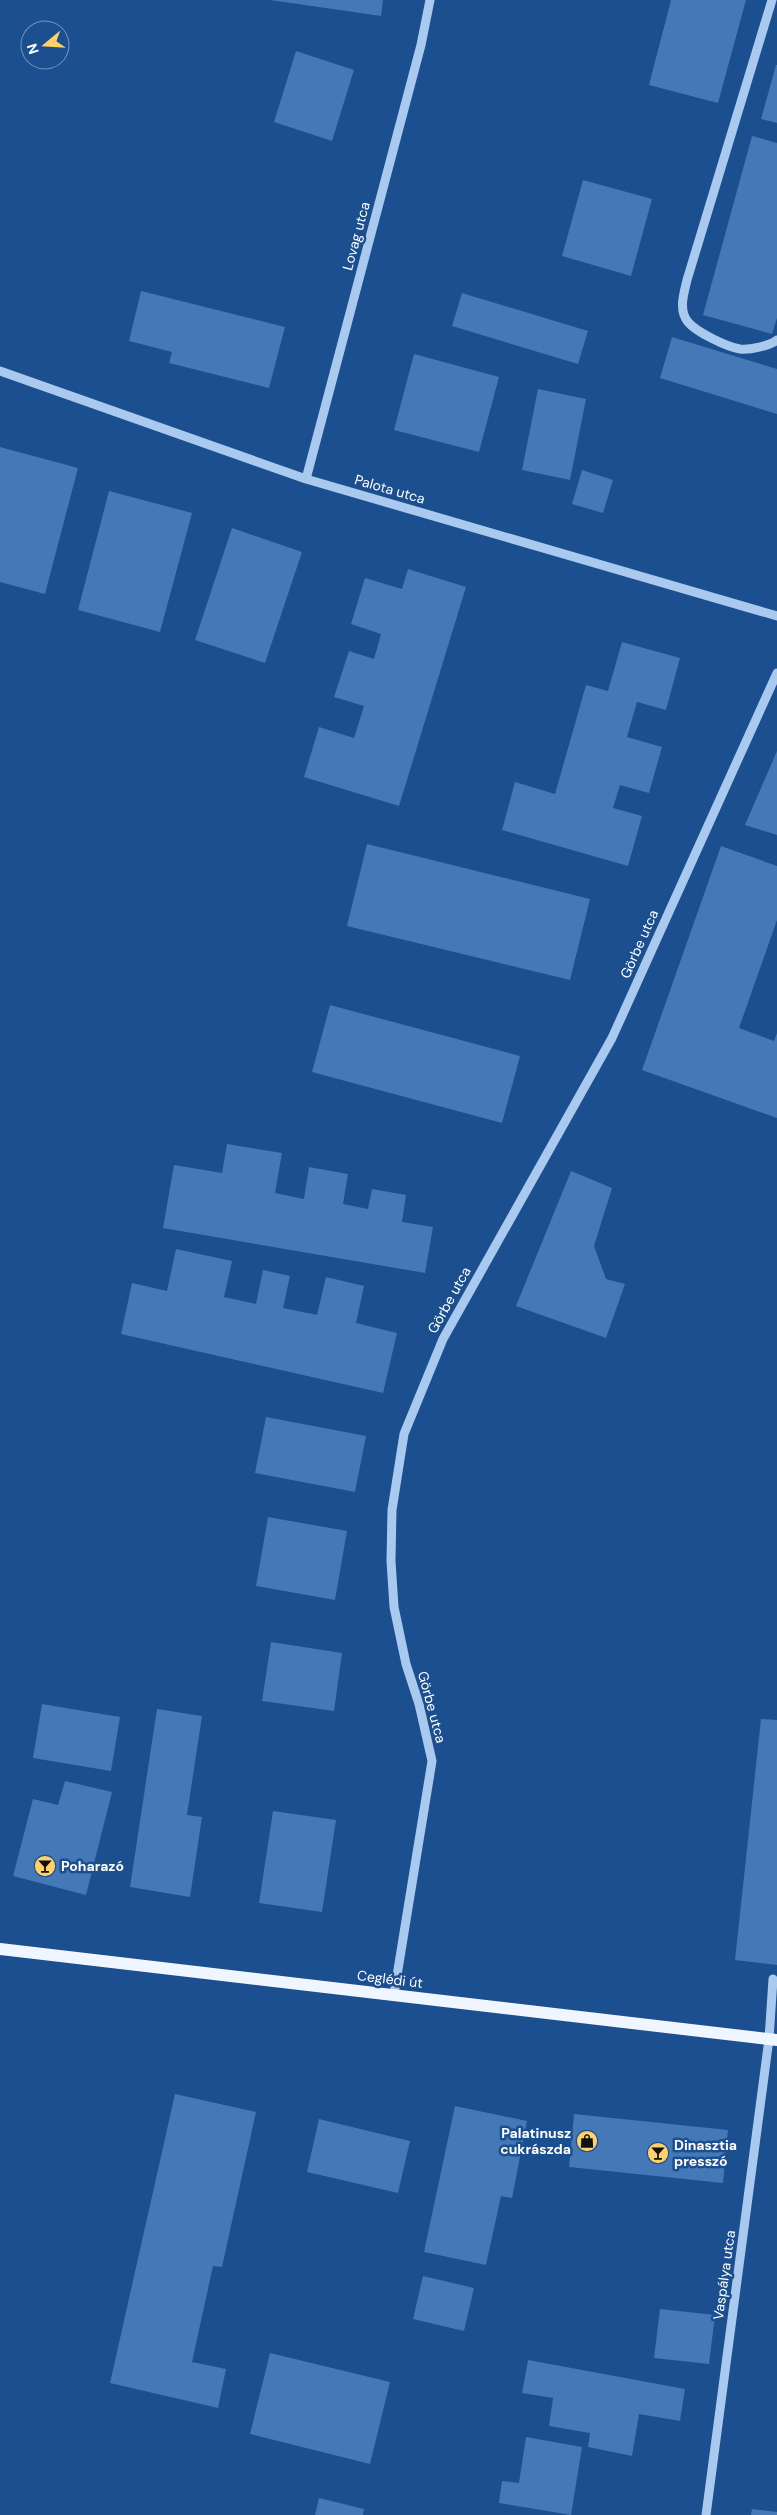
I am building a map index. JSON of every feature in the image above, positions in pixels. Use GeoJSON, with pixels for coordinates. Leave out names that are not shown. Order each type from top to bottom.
{"type":"FeatureCollection","features":[{"type":"Feature","properties":{"kind":"main road","name":"Ceglédi út"},"geometry":{"type":"LineString","coordinates":[[0,1949],[773,2039]]}},
{"type":"Feature","properties":{"kind":"street","name":"Lovag utca"},"geometry":{"type":"LineString","coordinates":[[306,479],[421,45],[430,0]]}},
{"type":"Feature","properties":{"kind":"street"},"geometry":{"type":"LineString","coordinates":[[772,0],[682,303],[687,322],[704,335],[740,349],[773,344],[777,340]]}},
{"type":"Feature","properties":{"kind":"street","name":"Palota utca"},"geometry":{"type":"LineString","coordinates":[[0,371],[306,479],[777,616]]}},
{"type":"Feature","properties":{"kind":"street","name":"Görbe utca"},"geometry":{"type":"LineString","coordinates":[[394,1994],[402,1934],[432,1761],[419,1704],[406,1664],[394,1607],[390,1561],[392,1510],[404,1434],[443,1338],[612,1038],[777,673]]}},
{"type":"Feature","properties":{"kind":"street","name":"Vaspálya utca"},"geometry":{"type":"LineString","coordinates":[[706,2515],[773,2039],[774,1979]]}},
{"type":"Feature","properties":{"kind":"building"},"geometry":{"type":"Polygon","coordinates":[[[270,0],[383,0],[381,16],[270,0]]]}},
{"type":"Feature","properties":{"kind":"building"},"geometry":{"type":"Polygon","coordinates":[[[671,0],[746,0],[718,103],[649,85],[671,0]]]}},
{"type":"Feature","properties":{"kind":"building"},"geometry":{"type":"Polygon","coordinates":[[[296,51],[354,70],[332,141],[274,122],[296,51]]]}},
{"type":"Feature","properties":{"kind":"building"},"geometry":{"type":"Polygon","coordinates":[[[777,65],[777,123],[761,119],[777,65]]]}},
{"type":"Feature","properties":{"kind":"building"},"geometry":{"type":"Polygon","coordinates":[[[752,136],[777,143],[777,318],[772,334],[703,315],[752,136]]]}},
{"type":"Feature","properties":{"kind":"building"},"geometry":{"type":"Polygon","coordinates":[[[583,180],[652,199],[631,276],[562,256],[583,180]]]}},
{"type":"Feature","properties":{"kind":"building"},"geometry":{"type":"Polygon","coordinates":[[[141,291],[285,327],[269,388],[169,363],[172,352],[129,341],[141,291]]]}},
{"type":"Feature","properties":{"kind":"building"},"geometry":{"type":"Polygon","coordinates":[[[462,293],[588,331],[578,364],[452,326],[462,293]]]}},
{"type":"Feature","properties":{"kind":"building"},"geometry":{"type":"Polygon","coordinates":[[[672,337],[777,369],[777,414],[660,378],[672,337]]]}},
{"type":"Feature","properties":{"kind":"building"},"geometry":{"type":"Polygon","coordinates":[[[414,354],[499,377],[479,452],[394,430],[414,354]]]}},
{"type":"Feature","properties":{"kind":"building"},"geometry":{"type":"Polygon","coordinates":[[[538,389],[586,399],[570,480],[522,470],[538,389]]]}},
{"type":"Feature","properties":{"kind":"building"},"geometry":{"type":"Polygon","coordinates":[[[0,447],[78,468],[45,594],[0,582],[0,447]]]}},
{"type":"Feature","properties":{"kind":"building"},"geometry":{"type":"Polygon","coordinates":[[[582,470],[613,480],[603,513],[572,504],[582,470]]]}},
{"type":"Feature","properties":{"kind":"building"},"geometry":{"type":"Polygon","coordinates":[[[109,491],[192,513],[160,632],[78,610],[109,491]]]}},
{"type":"Feature","properties":{"kind":"building"},"geometry":{"type":"Polygon","coordinates":[[[232,528],[302,552],[265,663],[195,640],[232,528]]]}},
{"type":"Feature","properties":{"kind":"building"},"geometry":{"type":"Polygon","coordinates":[[[408,569],[466,587],[399,806],[304,777],[319,727],[354,738],[364,706],[334,697],[349,651],[374,659],[381,634],[351,624],[365,578],[402,589],[408,569]]]}},
{"type":"Feature","properties":{"kind":"building"},"geometry":{"type":"Polygon","coordinates":[[[622,642],[680,658],[666,710],[637,702],[627,737],[662,747],[649,793],[620,785],[613,808],[642,816],[628,866],[502,830],[515,782],[555,794],[586,685],[608,691],[622,642]]]}},
{"type":"Feature","properties":{"kind":"building"},"geometry":{"type":"Polygon","coordinates":[[[777,751],[777,835],[745,825],[777,751]]]}},
{"type":"Feature","properties":{"kind":"building"},"geometry":{"type":"Polygon","coordinates":[[[367,844],[590,899],[570,980],[347,926],[367,844]]]}},
{"type":"Feature","properties":{"kind":"building"},"geometry":{"type":"Polygon","coordinates":[[[721,846],[777,866],[777,920],[739,1028],[774,1041],[777,1033],[777,1118],[642,1070],[721,846]]]}},
{"type":"Feature","properties":{"kind":"building"},"geometry":{"type":"Polygon","coordinates":[[[330,1005],[520,1056],[502,1123],[312,1072],[330,1005]]]}},
{"type":"Feature","properties":{"kind":"building"},"geometry":{"type":"Polygon","coordinates":[[[227,1144],[282,1153],[275,1193],[304,1199],[309,1167],[348,1174],[343,1204],[368,1209],[372,1189],[406,1195],[402,1222],[433,1227],[425,1273],[163,1228],[174,1165],[222,1173],[227,1144]]]}},
{"type":"Feature","properties":{"kind":"building"},"geometry":{"type":"Polygon","coordinates":[[[571,1171],[612,1188],[594,1246],[606,1279],[625,1284],[606,1338],[516,1306],[571,1171]]]}},
{"type":"Feature","properties":{"kind":"building"},"geometry":{"type":"Polygon","coordinates":[[[176,1249],[232,1261],[224,1297],[256,1304],[263,1270],[290,1276],[283,1308],[317,1315],[326,1277],[364,1286],[356,1323],[397,1333],[383,1393],[121,1334],[132,1283],[167,1291],[176,1249]]]}},
{"type":"Feature","properties":{"kind":"building"},"geometry":{"type":"Polygon","coordinates":[[[266,1417],[366,1436],[355,1492],[255,1473],[266,1417]]]}},
{"type":"Feature","properties":{"kind":"building"},"geometry":{"type":"Polygon","coordinates":[[[268,1517],[347,1531],[335,1600],[256,1586],[268,1517]]]}},
{"type":"Feature","properties":{"kind":"building"},"geometry":{"type":"Polygon","coordinates":[[[271,1642],[342,1653],[334,1711],[262,1701],[271,1642]]]}},
{"type":"Feature","properties":{"kind":"building"},"geometry":{"type":"Polygon","coordinates":[[[42,1704],[120,1717],[111,1771],[33,1758],[42,1704]]]}},
{"type":"Feature","properties":{"kind":"building"},"geometry":{"type":"Polygon","coordinates":[[[157,1709],[202,1716],[187,1815],[202,1817],[190,1897],[130,1887],[157,1709]]]}},
{"type":"Feature","properties":{"kind":"building"},"geometry":{"type":"Polygon","coordinates":[[[761,1719],[777,1720],[777,1965],[735,1960],[761,1719]]]}},
{"type":"Feature","properties":{"kind":"building"},"geometry":{"type":"Polygon","coordinates":[[[65,1781],[112,1792],[86,1895],[13,1876],[33,1799],[58,1805],[65,1781]]]}},
{"type":"Feature","properties":{"kind":"building"},"geometry":{"type":"Polygon","coordinates":[[[273,1811],[336,1820],[322,1912],[259,1903],[273,1811]]]}},
{"type":"Feature","properties":{"kind":"building"},"geometry":{"type":"Polygon","coordinates":[[[175,2094],[256,2112],[222,2267],[213,2266],[192,2362],[226,2369],[218,2408],[110,2383],[175,2094]]]}},
{"type":"Feature","properties":{"kind":"building"},"geometry":{"type":"Polygon","coordinates":[[[455,2106],[527,2121],[512,2198],[501,2196],[486,2265],[424,2252],[455,2106]]]}},
{"type":"Feature","properties":{"kind":"building"},"geometry":{"type":"Polygon","coordinates":[[[574,2114],[728,2130],[723,2183],[569,2167],[574,2114]]]}},
{"type":"Feature","properties":{"kind":"building"},"geometry":{"type":"Polygon","coordinates":[[[319,2119],[410,2141],[398,2193],[307,2172],[319,2119]]]}},
{"type":"Feature","properties":{"kind":"building"},"geometry":{"type":"Polygon","coordinates":[[[423,2276],[474,2288],[464,2331],[413,2319],[423,2276]]]}},
{"type":"Feature","properties":{"kind":"building"},"geometry":{"type":"Polygon","coordinates":[[[660,2309],[715,2315],[709,2364],[654,2358],[660,2309]]]}},
{"type":"Feature","properties":{"kind":"building"},"geometry":{"type":"Polygon","coordinates":[[[270,2353],[390,2382],[370,2464],[250,2434],[270,2353]]]}},
{"type":"Feature","properties":{"kind":"building"},"geometry":{"type":"Polygon","coordinates":[[[528,2360],[685,2389],[680,2421],[639,2414],[632,2456],[588,2447],[590,2433],[549,2426],[553,2398],[522,2393],[528,2360]]]}},
{"type":"Feature","properties":{"kind":"building"},"geometry":{"type":"Polygon","coordinates":[[[526,2437],[582,2447],[571,2515],[499,2503],[502,2481],[519,2483],[526,2437]]]}},
{"type":"Feature","properties":{"kind":"building"},"geometry":{"type":"Polygon","coordinates":[[[319,2498],[364,2509],[363,2515],[315,2515],[319,2498]]]}},
{"type":"Feature","properties":{"kind":"building"},"geometry":{"type":"Polygon","coordinates":[[[752,2509],[777,2512],[777,2515],[751,2515],[752,2509]]]}},
{"type":"Feature","properties":{"kind":"place","name":"Poharazó"},"geometry":{"type":"Point","coordinates":[45,1866]}},
{"type":"Feature","properties":{"kind":"place","name":"Palatinusz cukrászda"},"geometry":{"type":"Point","coordinates":[587,2141]}},
{"type":"Feature","properties":{"kind":"place","name":"Dinasztia presszó"},"geometry":{"type":"Point","coordinates":[658,2153]}}]}
